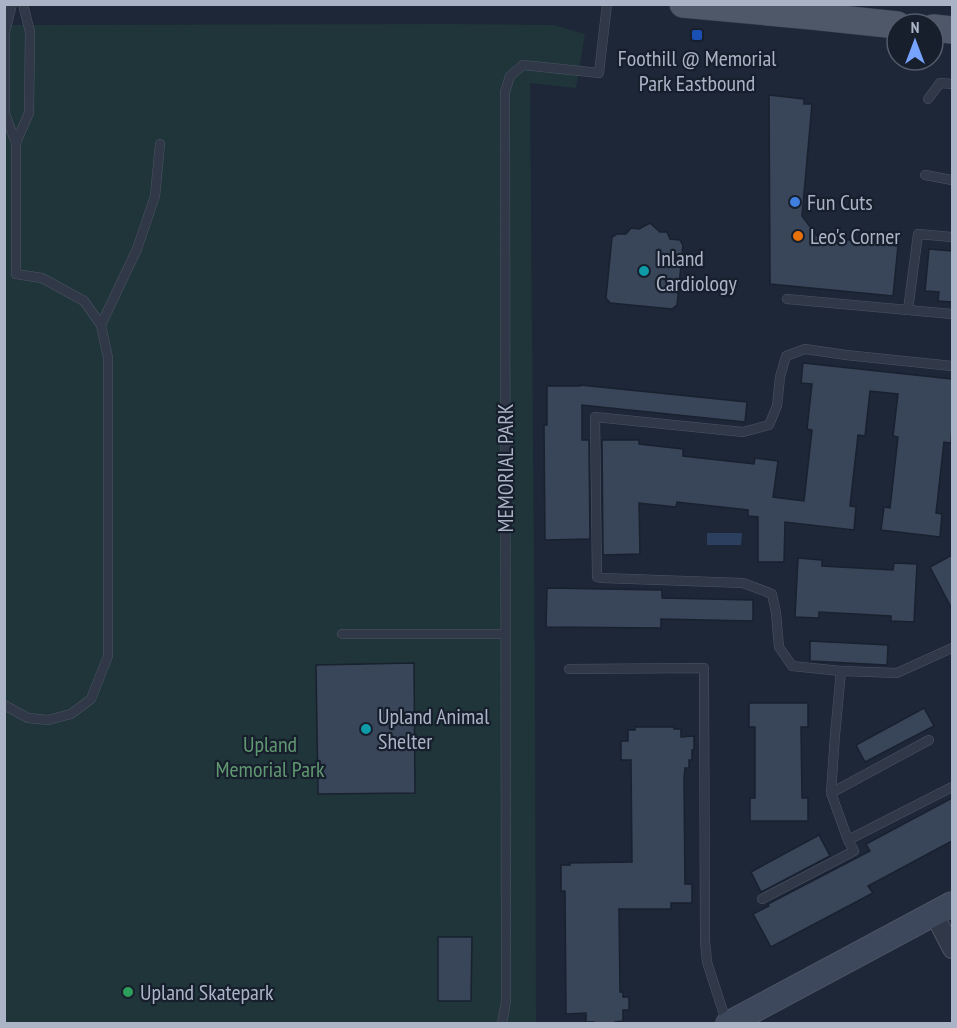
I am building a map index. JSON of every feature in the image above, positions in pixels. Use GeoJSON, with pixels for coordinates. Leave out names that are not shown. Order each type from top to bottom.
{"type":"FeatureCollection","features":[{"type":"Feature","properties":{"kind":"main road"},"geometry":{"type":"LineString","coordinates":[[683,4],[813,10],[885,23]]}},
{"type":"Feature","properties":{"kind":"street"},"geometry":{"type":"LineString","coordinates":[[728,1023],[947,909],[952,949]]}},
{"type":"Feature","properties":{"kind":"lane"},"geometry":{"type":"LineString","coordinates":[[12,4],[5,32],[5,114],[16,143]]}},
{"type":"Feature","properties":{"kind":"lane"},"geometry":{"type":"LineString","coordinates":[[4,705],[28,718],[48,720],[71,714],[91,699],[108,656],[108,358],[101,325],[84,301],[42,278],[12,274],[16,143],[29,113],[30,32],[22,4]]}},
{"type":"Feature","properties":{"kind":"lane","name":"MEMORIAL PARK"},"geometry":{"type":"LineString","coordinates":[[502,1023],[507,1001],[505,92],[510,76],[524,65],[599,73],[608,4]]}},
{"type":"Feature","properties":{"kind":"lane"},"geometry":{"type":"LineString","coordinates":[[927,99],[940,83],[952,84]]}},
{"type":"Feature","properties":{"kind":"lane"},"geometry":{"type":"LineString","coordinates":[[101,325],[137,249],[155,196],[160,144]]}},
{"type":"Feature","properties":{"kind":"lane"},"geometry":{"type":"LineString","coordinates":[[925,175],[952,180]]}},
{"type":"Feature","properties":{"kind":"lane"},"geometry":{"type":"LineString","coordinates":[[908,310],[918,234],[952,237]]}},
{"type":"Feature","properties":{"kind":"lane"},"geometry":{"type":"LineString","coordinates":[[787,299],[952,314]]}},
{"type":"Feature","properties":{"kind":"lane"},"geometry":{"type":"LineString","coordinates":[[952,366],[806,349],[786,356],[780,377],[777,405],[769,424],[743,432],[594,417],[597,577],[743,583],[772,594],[779,647],[792,666],[897,673],[952,648]]}},
{"type":"Feature","properties":{"kind":"lane"},"geometry":{"type":"LineString","coordinates":[[342,634],[505,634]]}},
{"type":"Feature","properties":{"kind":"lane"},"geometry":{"type":"LineString","coordinates":[[570,669],[704,668],[705,941],[707,962],[728,1023]]}},
{"type":"Feature","properties":{"kind":"lane"},"geometry":{"type":"LineString","coordinates":[[762,899],[854,851],[831,793],[841,671]]}},
{"type":"Feature","properties":{"kind":"lane"},"geometry":{"type":"LineString","coordinates":[[831,793],[929,740]]}},
{"type":"Feature","properties":{"kind":"lane"},"geometry":{"type":"LineString","coordinates":[[848,840],[952,787]]}},
{"type":"Feature","properties":{"kind":"green space","name":"Upland Memorial Park"},"geometry":{"type":"Polygon","coordinates":[[[4,25],[553,25],[585,34],[576,88],[530,83],[536,1023],[5,1023],[4,25]]]}},
{"type":"Feature","properties":{"kind":"water"},"geometry":{"type":"Polygon","coordinates":[[[707,533],[742,533],[741,545],[707,545],[707,533]]]}},
{"type":"Feature","properties":{"kind":"building"},"geometry":{"type":"Polygon","coordinates":[[[769,95],[804,99],[804,104],[812,104],[802,216],[817,236],[898,246],[893,296],[770,284],[769,95]]]}},
{"type":"Feature","properties":{"kind":"building","name":"Inland Cardiology"},"geometry":{"type":"Polygon","coordinates":[[[650,223],[660,232],[667,232],[670,239],[680,240],[683,245],[677,305],[672,309],[610,303],[606,298],[612,237],[617,234],[626,234],[631,228],[639,229],[650,223]]]}},
{"type":"Feature","properties":{"kind":"building"},"geometry":{"type":"Polygon","coordinates":[[[929,249],[952,251],[952,302],[938,301],[939,292],[925,291],[929,249]]]}},
{"type":"Feature","properties":{"kind":"building"},"geometry":{"type":"Polygon","coordinates":[[[803,363],[952,379],[951,443],[944,442],[936,513],[942,514],[940,537],[881,530],[884,507],[890,508],[898,437],[893,436],[898,394],[870,391],[865,436],[858,435],[850,506],[856,507],[854,530],[785,522],[784,562],[758,562],[758,517],[748,516],[748,510],[677,502],[676,507],[639,503],[640,554],[603,555],[602,440],[639,440],[639,444],[683,449],[683,456],[754,464],[755,458],[778,461],[773,497],[804,501],[812,430],[807,429],[812,384],[801,383],[803,363]]]}},
{"type":"Feature","properties":{"kind":"building"},"geometry":{"type":"Polygon","coordinates":[[[580,385],[747,402],[745,422],[582,405],[582,440],[589,440],[590,539],[545,540],[544,425],[547,425],[547,386],[580,385]]]}},
{"type":"Feature","properties":{"kind":"building"},"geometry":{"type":"Polygon","coordinates":[[[952,555],[952,609],[930,567],[952,555]]]}},
{"type":"Feature","properties":{"kind":"building"},"geometry":{"type":"Polygon","coordinates":[[[798,558],[822,560],[822,566],[893,570],[894,563],[917,564],[914,622],[891,621],[891,616],[819,612],[819,618],[795,617],[798,558]]]}},
{"type":"Feature","properties":{"kind":"building"},"geometry":{"type":"Polygon","coordinates":[[[547,588],[662,590],[662,598],[753,600],[753,621],[661,619],[661,628],[546,627],[547,588]]]}},
{"type":"Feature","properties":{"kind":"building"},"geometry":{"type":"Polygon","coordinates":[[[810,641],[888,645],[887,665],[810,661],[810,641]]]}},
{"type":"Feature","properties":{"kind":"building","name":"Upland Animal Shelter"},"geometry":{"type":"Polygon","coordinates":[[[414,663],[415,793],[318,794],[316,665],[414,663]]]}},
{"type":"Feature","properties":{"kind":"building"},"geometry":{"type":"Polygon","coordinates":[[[749,703],[808,703],[808,727],[801,727],[802,798],[808,798],[808,821],[750,821],[750,798],[755,798],[755,727],[749,727],[749,703]]]}},
{"type":"Feature","properties":{"kind":"building"},"geometry":{"type":"Polygon","coordinates":[[[924,708],[934,726],[865,762],[856,745],[924,708]]]}},
{"type":"Feature","properties":{"kind":"building"},"geometry":{"type":"Polygon","coordinates":[[[635,727],[674,727],[674,729],[681,729],[681,737],[694,736],[692,760],[689,760],[689,768],[685,768],[684,778],[685,884],[692,884],[692,903],[671,903],[671,909],[619,909],[620,992],[623,992],[623,997],[629,997],[629,1010],[623,1010],[623,1021],[586,1022],[586,1013],[566,1014],[565,891],[561,891],[561,865],[632,862],[631,760],[621,760],[621,741],[628,741],[628,730],[635,730],[635,727]]]}},
{"type":"Feature","properties":{"kind":"building"},"geometry":{"type":"Polygon","coordinates":[[[952,798],[952,841],[868,886],[873,893],[771,947],[753,914],[870,851],[866,844],[952,798]]]}},
{"type":"Feature","properties":{"kind":"building"},"geometry":{"type":"Polygon","coordinates":[[[819,835],[830,856],[761,892],[751,872],[819,835]]]}},
{"type":"Feature","properties":{"kind":"building"},"geometry":{"type":"Polygon","coordinates":[[[438,937],[472,937],[471,1001],[438,1001],[438,937]]]}},
{"type":"Feature","properties":{"kind":"place","name":"Foothill @ Memorial Park Eastbound"},"geometry":{"type":"Point","coordinates":[697,35]}},
{"type":"Feature","properties":{"kind":"place","name":"Fun Cuts"},"geometry":{"type":"Point","coordinates":[795,202]}},
{"type":"Feature","properties":{"kind":"place","name":"Leo's Corner"},"geometry":{"type":"Point","coordinates":[798,236]}},
{"type":"Feature","properties":{"kind":"place","name":"Inland Cardiology"},"geometry":{"type":"Point","coordinates":[644,271]}},
{"type":"Feature","properties":{"kind":"place","name":"Upland Animal Shelter"},"geometry":{"type":"Point","coordinates":[366,729]}},
{"type":"Feature","properties":{"kind":"place","name":"Upland Skatepark"},"geometry":{"type":"Point","coordinates":[128,992]}}]}
